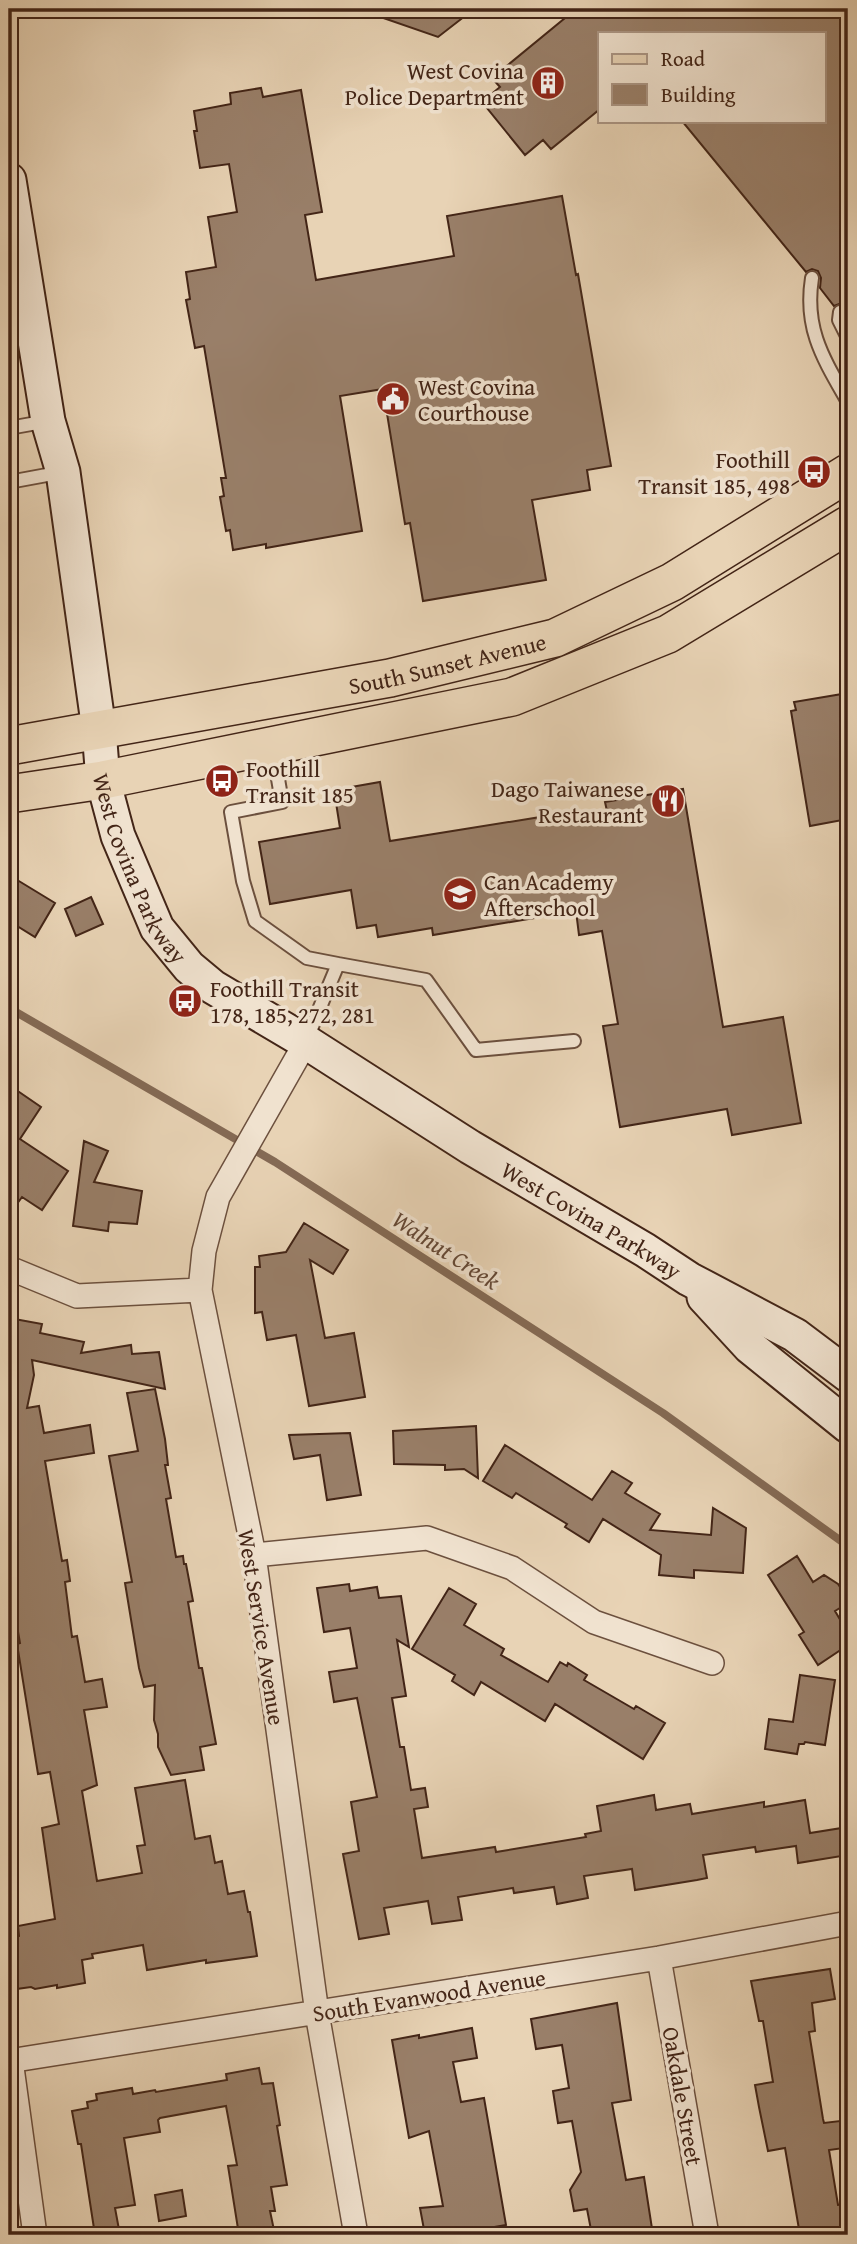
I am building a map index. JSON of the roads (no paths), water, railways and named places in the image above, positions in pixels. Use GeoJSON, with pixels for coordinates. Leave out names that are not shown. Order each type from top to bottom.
{"type":"FeatureCollection","features":[{"type":"Feature","properties":{"kind":"main road","name":"South Sunset Avenue"},"geometry":{"type":"LineString","coordinates":[[9,746],[390,678],[555,638],[672,582],[848,473]]}},
{"type":"Feature","properties":{"kind":"main road","name":"South Sunset Avenue"},"geometry":{"type":"LineString","coordinates":[[9,794],[103,780],[512,697],[668,634],[848,525]]}},
{"type":"Feature","properties":{"kind":"street","name":"West Covina Parkway"},"geometry":{"type":"LineString","coordinates":[[9,180],[13,230],[48,421],[63,472],[99,730],[103,780],[118,836],[156,928],[189,967],[213,988],[306,1042],[470,1147],[645,1250],[688,1279],[795,1335],[848,1375]]}},
{"type":"Feature","properties":{"kind":"street","name":"West Service Avenue"},"geometry":{"type":"LineString","coordinates":[[306,1042],[218,1197],[204,1251],[200,1290],[254,1555],[317,2013],[356,2235]]}},
{"type":"Feature","properties":{"kind":"street"},"geometry":{"type":"LineString","coordinates":[[9,1268],[77,1296],[200,1290]]}},
{"type":"Feature","properties":{"kind":"street","name":"West Covina Parkway"},"geometry":{"type":"LineString","coordinates":[[688,1279],[750,1347],[841,1415]]}},
{"type":"Feature","properties":{"kind":"street"},"geometry":{"type":"LineString","coordinates":[[717,1310],[760,1335],[795,1335]]}},
{"type":"Feature","properties":{"kind":"street"},"geometry":{"type":"LineString","coordinates":[[254,1555],[427,1538],[512,1568],[594,1622],[712,1663]]}},
{"type":"Feature","properties":{"kind":"street","name":"South Evanwood Avenue"},"geometry":{"type":"LineString","coordinates":[[10,2061],[659,1958],[848,1923]]}},
{"type":"Feature","properties":{"kind":"street","name":"Oakdale Street"},"geometry":{"type":"LineString","coordinates":[[659,1958],[707,2235]]}},
{"type":"Feature","properties":{"kind":"street"},"geometry":{"type":"LineString","coordinates":[[10,2061],[35,2235]]}},
{"type":"Feature","properties":{"kind":"lane"},"geometry":{"type":"LineString","coordinates":[[812,278],[808,303],[813,334],[848,401]]}},
{"type":"Feature","properties":{"kind":"lane"},"geometry":{"type":"LineString","coordinates":[[840,312],[839,320],[848,338]]}},
{"type":"Feature","properties":{"kind":"lane"},"geometry":{"type":"LineString","coordinates":[[9,428],[48,421]]}},
{"type":"Feature","properties":{"kind":"lane"},"geometry":{"type":"LineString","coordinates":[[9,482],[63,472]]}},
{"type":"Feature","properties":{"kind":"lane"},"geometry":{"type":"LineString","coordinates":[[272,746],[282,802],[231,812],[243,881],[255,921],[307,958],[426,980],[475,1050],[574,1041]]}},
{"type":"Feature","properties":{"kind":"lane"},"geometry":{"type":"LineString","coordinates":[[306,1042],[338,964]]}},
{"type":"Feature","properties":{"kind":"waterway","name":"Walnut Creek"},"geometry":{"type":"LineString","coordinates":[[9,1008],[275,1162],[663,1413],[848,1546]]}},
{"type":"Feature","properties":{"kind":"place","name":"West Covina Police Department"},"geometry":{"type":"Point","coordinates":[548,83]}},
{"type":"Feature","properties":{"kind":"place","name":"West Covina Courthouse"},"geometry":{"type":"Point","coordinates":[393,399]}},
{"type":"Feature","properties":{"kind":"place","name":"Foothill Transit 185, 498"},"geometry":{"type":"Point","coordinates":[814,472]}},
{"type":"Feature","properties":{"kind":"place","name":"Foothill Transit 185"},"geometry":{"type":"Point","coordinates":[222,781]}},
{"type":"Feature","properties":{"kind":"place","name":"Dago Taiwanese Restaurant"},"geometry":{"type":"Point","coordinates":[668,801]}},
{"type":"Feature","properties":{"kind":"place","name":"Can Academy Afterschool"},"geometry":{"type":"Point","coordinates":[460,894]}},
{"type":"Feature","properties":{"kind":"place","name":"Foothill Transit 178, 185, 272, 281"},"geometry":{"type":"Point","coordinates":[185,1001]}}]}
